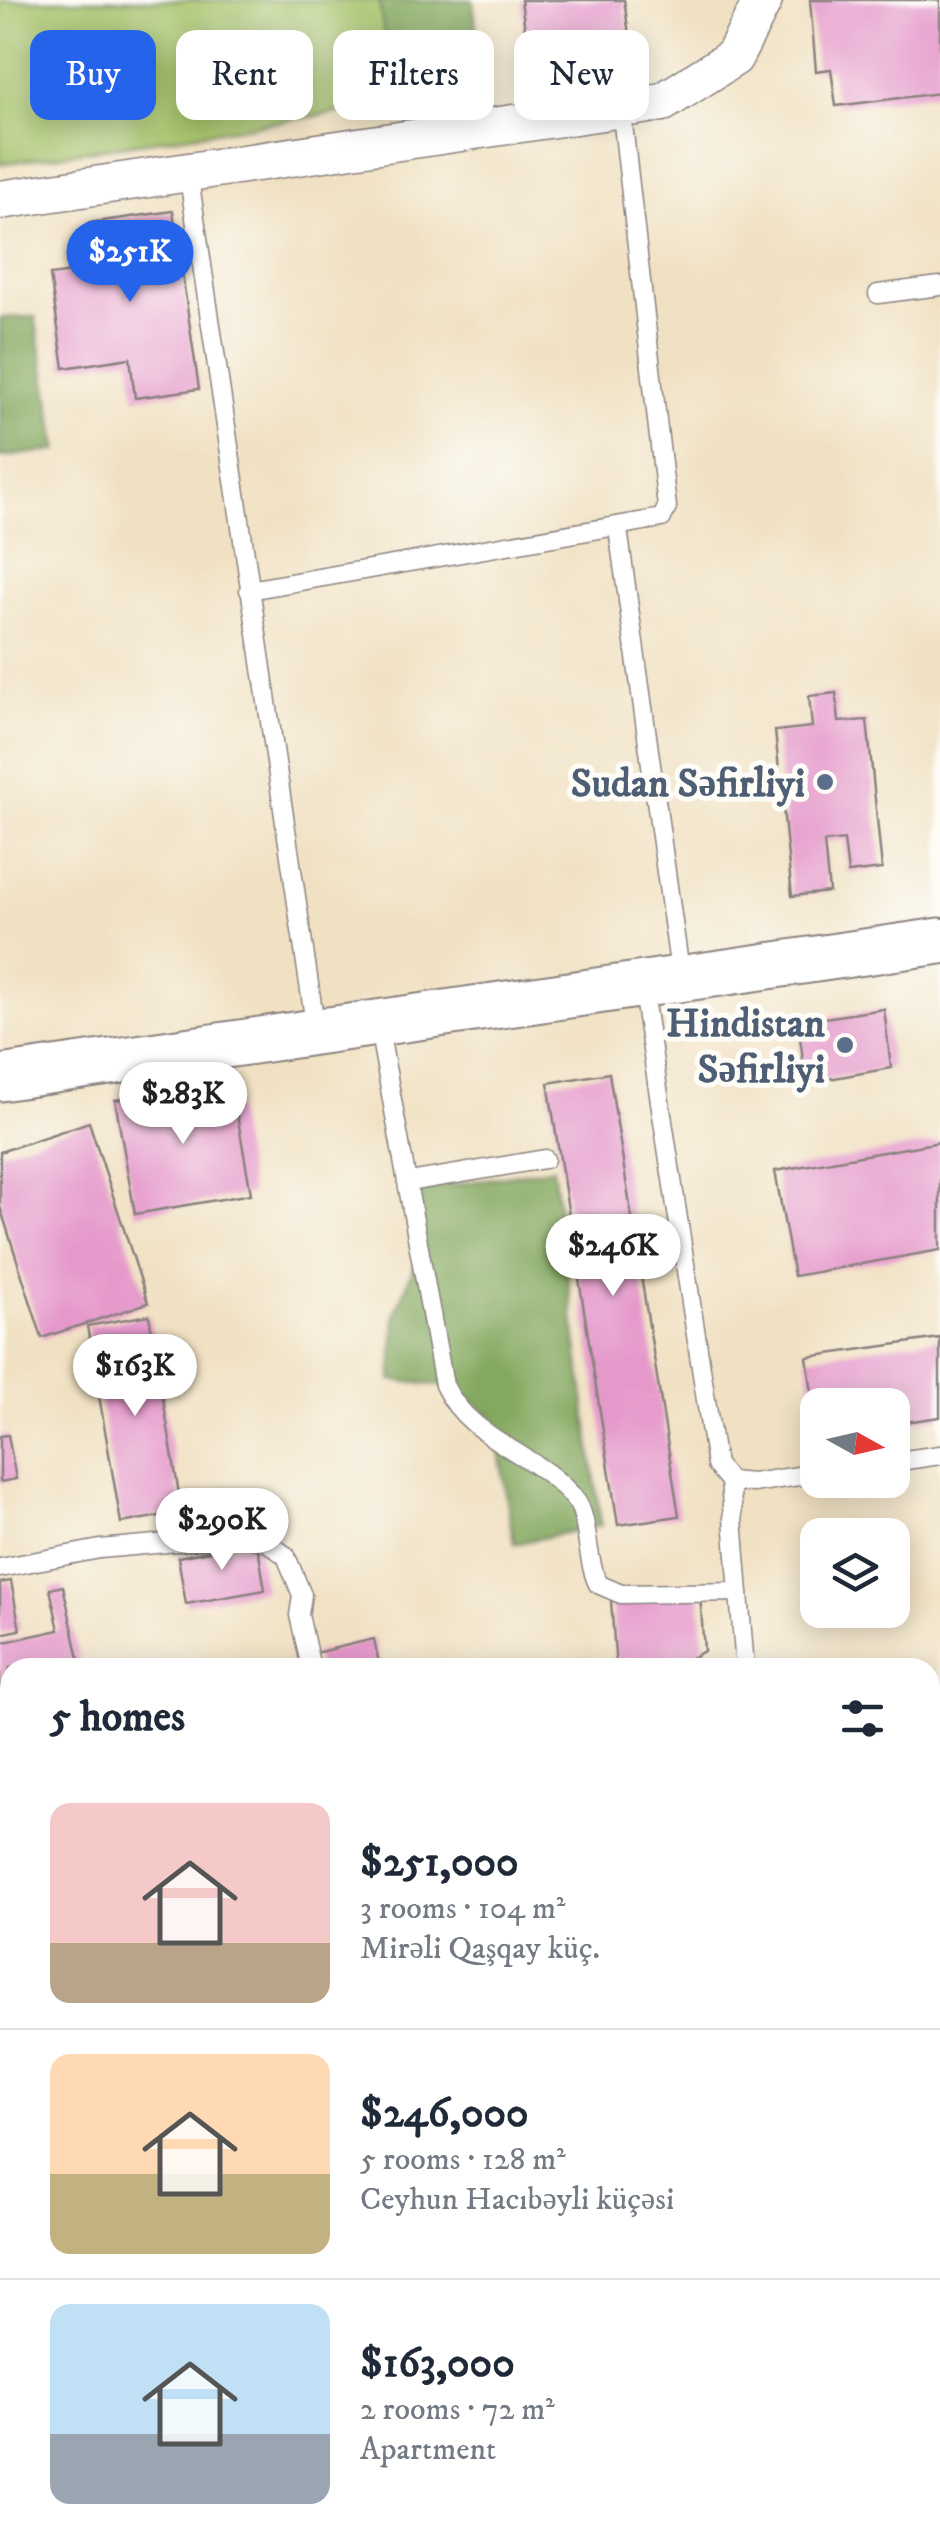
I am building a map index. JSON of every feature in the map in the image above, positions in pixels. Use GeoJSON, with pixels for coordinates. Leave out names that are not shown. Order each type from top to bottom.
{"type":"FeatureCollection","features":[{"type":"Feature","properties":{"kind":"street"},"geometry":{"type":"LineString","coordinates":[[649,104],[663,102],[734,57],[763,0]]}},
{"type":"Feature","properties":{"kind":"street"},"geometry":{"type":"LineString","coordinates":[[0,200],[534,120]]}},
{"type":"Feature","properties":{"kind":"street"},"geometry":{"type":"LineString","coordinates":[[0,1078],[940,941]]}},
{"type":"Feature","properties":{"kind":"lane"},"geometry":{"type":"LineString","coordinates":[[249,590],[618,529],[662,518],[667,507],[622,120]]}},
{"type":"Feature","properties":{"kind":"lane"},"geometry":{"type":"LineString","coordinates":[[188,172],[316,1032]]}},
{"type":"Feature","properties":{"kind":"lane"},"geometry":{"type":"LineString","coordinates":[[878,294],[940,286]]}},
{"type":"Feature","properties":{"kind":"lane"},"geometry":{"type":"LineString","coordinates":[[618,529],[661,982],[716,1465],[730,1480],[744,1658]]}},
{"type":"Feature","properties":{"kind":"lane"},"geometry":{"type":"LineString","coordinates":[[378,1023],[444,1385],[454,1406],[472,1426],[561,1485],[580,1506],[589,1566],[598,1584],[622,1594],[738,1592]]}},
{"type":"Feature","properties":{"kind":"lane"},"geometry":{"type":"LineString","coordinates":[[409,1182],[544,1160]]}},
{"type":"Feature","properties":{"kind":"lane"},"geometry":{"type":"LineString","coordinates":[[910,1459],[940,1455]]}},
{"type":"Feature","properties":{"kind":"lane"},"geometry":{"type":"LineString","coordinates":[[730,1480],[753,1483],[800,1476]]}},
{"type":"Feature","properties":{"kind":"lane"},"geometry":{"type":"LineString","coordinates":[[0,1568],[136,1546],[244,1536],[267,1542],[286,1556],[302,1595],[299,1615],[309,1658]]}},
{"type":"Feature","properties":{"kind":"green space"},"geometry":{"type":"Polygon","coordinates":[[[0,0],[379,0],[384,30],[333,30],[333,113],[313,116],[313,30],[176,30],[176,120],[290,120],[0,164],[0,0]]]}},
{"type":"Feature","properties":{"kind":"green space"},"geometry":{"type":"Polygon","coordinates":[[[379,0],[473,0],[476,30],[383,30],[379,0]]]}},
{"type":"Feature","properties":{"kind":"green space"},"geometry":{"type":"Polygon","coordinates":[[[35,317],[58,450],[0,457],[0,318],[35,317]]]}},
{"type":"Feature","properties":{"kind":"green space"},"geometry":{"type":"Polygon","coordinates":[[[553,1168],[601,1525],[514,1544],[494,1418],[452,1387],[392,1380],[395,1314],[421,1250],[418,1191],[553,1168]]]}},
{"type":"Feature","properties":{"kind":"building"},"geometry":{"type":"Polygon","coordinates":[[[521,0],[624,0],[628,30],[525,30],[521,0]]]}},
{"type":"Feature","properties":{"kind":"building"},"geometry":{"type":"Polygon","coordinates":[[[810,0],[940,0],[940,93],[836,106],[831,69],[816,71],[810,0]]]}},
{"type":"Feature","properties":{"kind":"building"},"geometry":{"type":"Polygon","coordinates":[[[173,211],[199,389],[135,398],[130,358],[64,368],[50,275],[95,269],[88,223],[173,211]]]}},
{"type":"Feature","properties":{"kind":"building"},"geometry":{"type":"Polygon","coordinates":[[[836,693],[839,722],[867,720],[882,869],[848,873],[844,840],[824,842],[829,892],[792,896],[775,731],[812,727],[809,696],[836,693]]]}},
{"type":"Feature","properties":{"kind":"building","name":"Hindistan Səfirliyi"},"geometry":{"type":"Polygon","coordinates":[[[884,1009],[891,1068],[806,1083],[798,1022],[884,1009]]]}},
{"type":"Feature","properties":{"kind":"building"},"geometry":{"type":"Polygon","coordinates":[[[609,1073],[679,1516],[618,1525],[548,1083],[609,1073]]]}},
{"type":"Feature","properties":{"kind":"building"},"geometry":{"type":"Polygon","coordinates":[[[231,1080],[251,1194],[135,1214],[115,1100],[231,1080]]]}},
{"type":"Feature","properties":{"kind":"building"},"geometry":{"type":"Polygon","coordinates":[[[89,1122],[148,1303],[42,1338],[0,1207],[0,1152],[89,1122]]]}},
{"type":"Feature","properties":{"kind":"building"},"geometry":{"type":"Polygon","coordinates":[[[940,1142],[940,1250],[794,1276],[775,1171],[940,1142]]]}},
{"type":"Feature","properties":{"kind":"building"},"geometry":{"type":"Polygon","coordinates":[[[149,1315],[182,1512],[121,1523],[87,1326],[149,1315]]]}},
{"type":"Feature","properties":{"kind":"building"},"geometry":{"type":"Polygon","coordinates":[[[940,1338],[940,1417],[910,1421],[910,1388],[811,1388],[807,1357],[940,1338]]]}},
{"type":"Feature","properties":{"kind":"building"},"geometry":{"type":"Polygon","coordinates":[[[8,1435],[16,1479],[0,1482],[0,1436],[8,1435]]]}},
{"type":"Feature","properties":{"kind":"building"},"geometry":{"type":"Polygon","coordinates":[[[257,1542],[265,1590],[186,1604],[178,1557],[257,1542]]]}},
{"type":"Feature","properties":{"kind":"building"},"geometry":{"type":"Polygon","coordinates":[[[11,1581],[20,1630],[0,1634],[0,1583],[11,1581]]]}},
{"type":"Feature","properties":{"kind":"building"},"geometry":{"type":"Polygon","coordinates":[[[63,1586],[79,1658],[0,1658],[0,1643],[59,1630],[50,1589],[63,1586]]]}},
{"type":"Feature","properties":{"kind":"building"},"geometry":{"type":"Polygon","coordinates":[[[700,1594],[704,1651],[691,1658],[615,1658],[611,1601],[700,1594]]]}},
{"type":"Feature","properties":{"kind":"building"},"geometry":{"type":"Polygon","coordinates":[[[374,1639],[378,1658],[316,1658],[315,1653],[374,1639]]]}},
{"type":"Feature","properties":{"kind":"place","name":"Sudan Səfirliyi"},"geometry":{"type":"Point","coordinates":[825,782]}},
{"type":"Feature","properties":{"kind":"place","name":"Hindistan Səfirliyi"},"geometry":{"type":"Point","coordinates":[845,1045]}}]}
